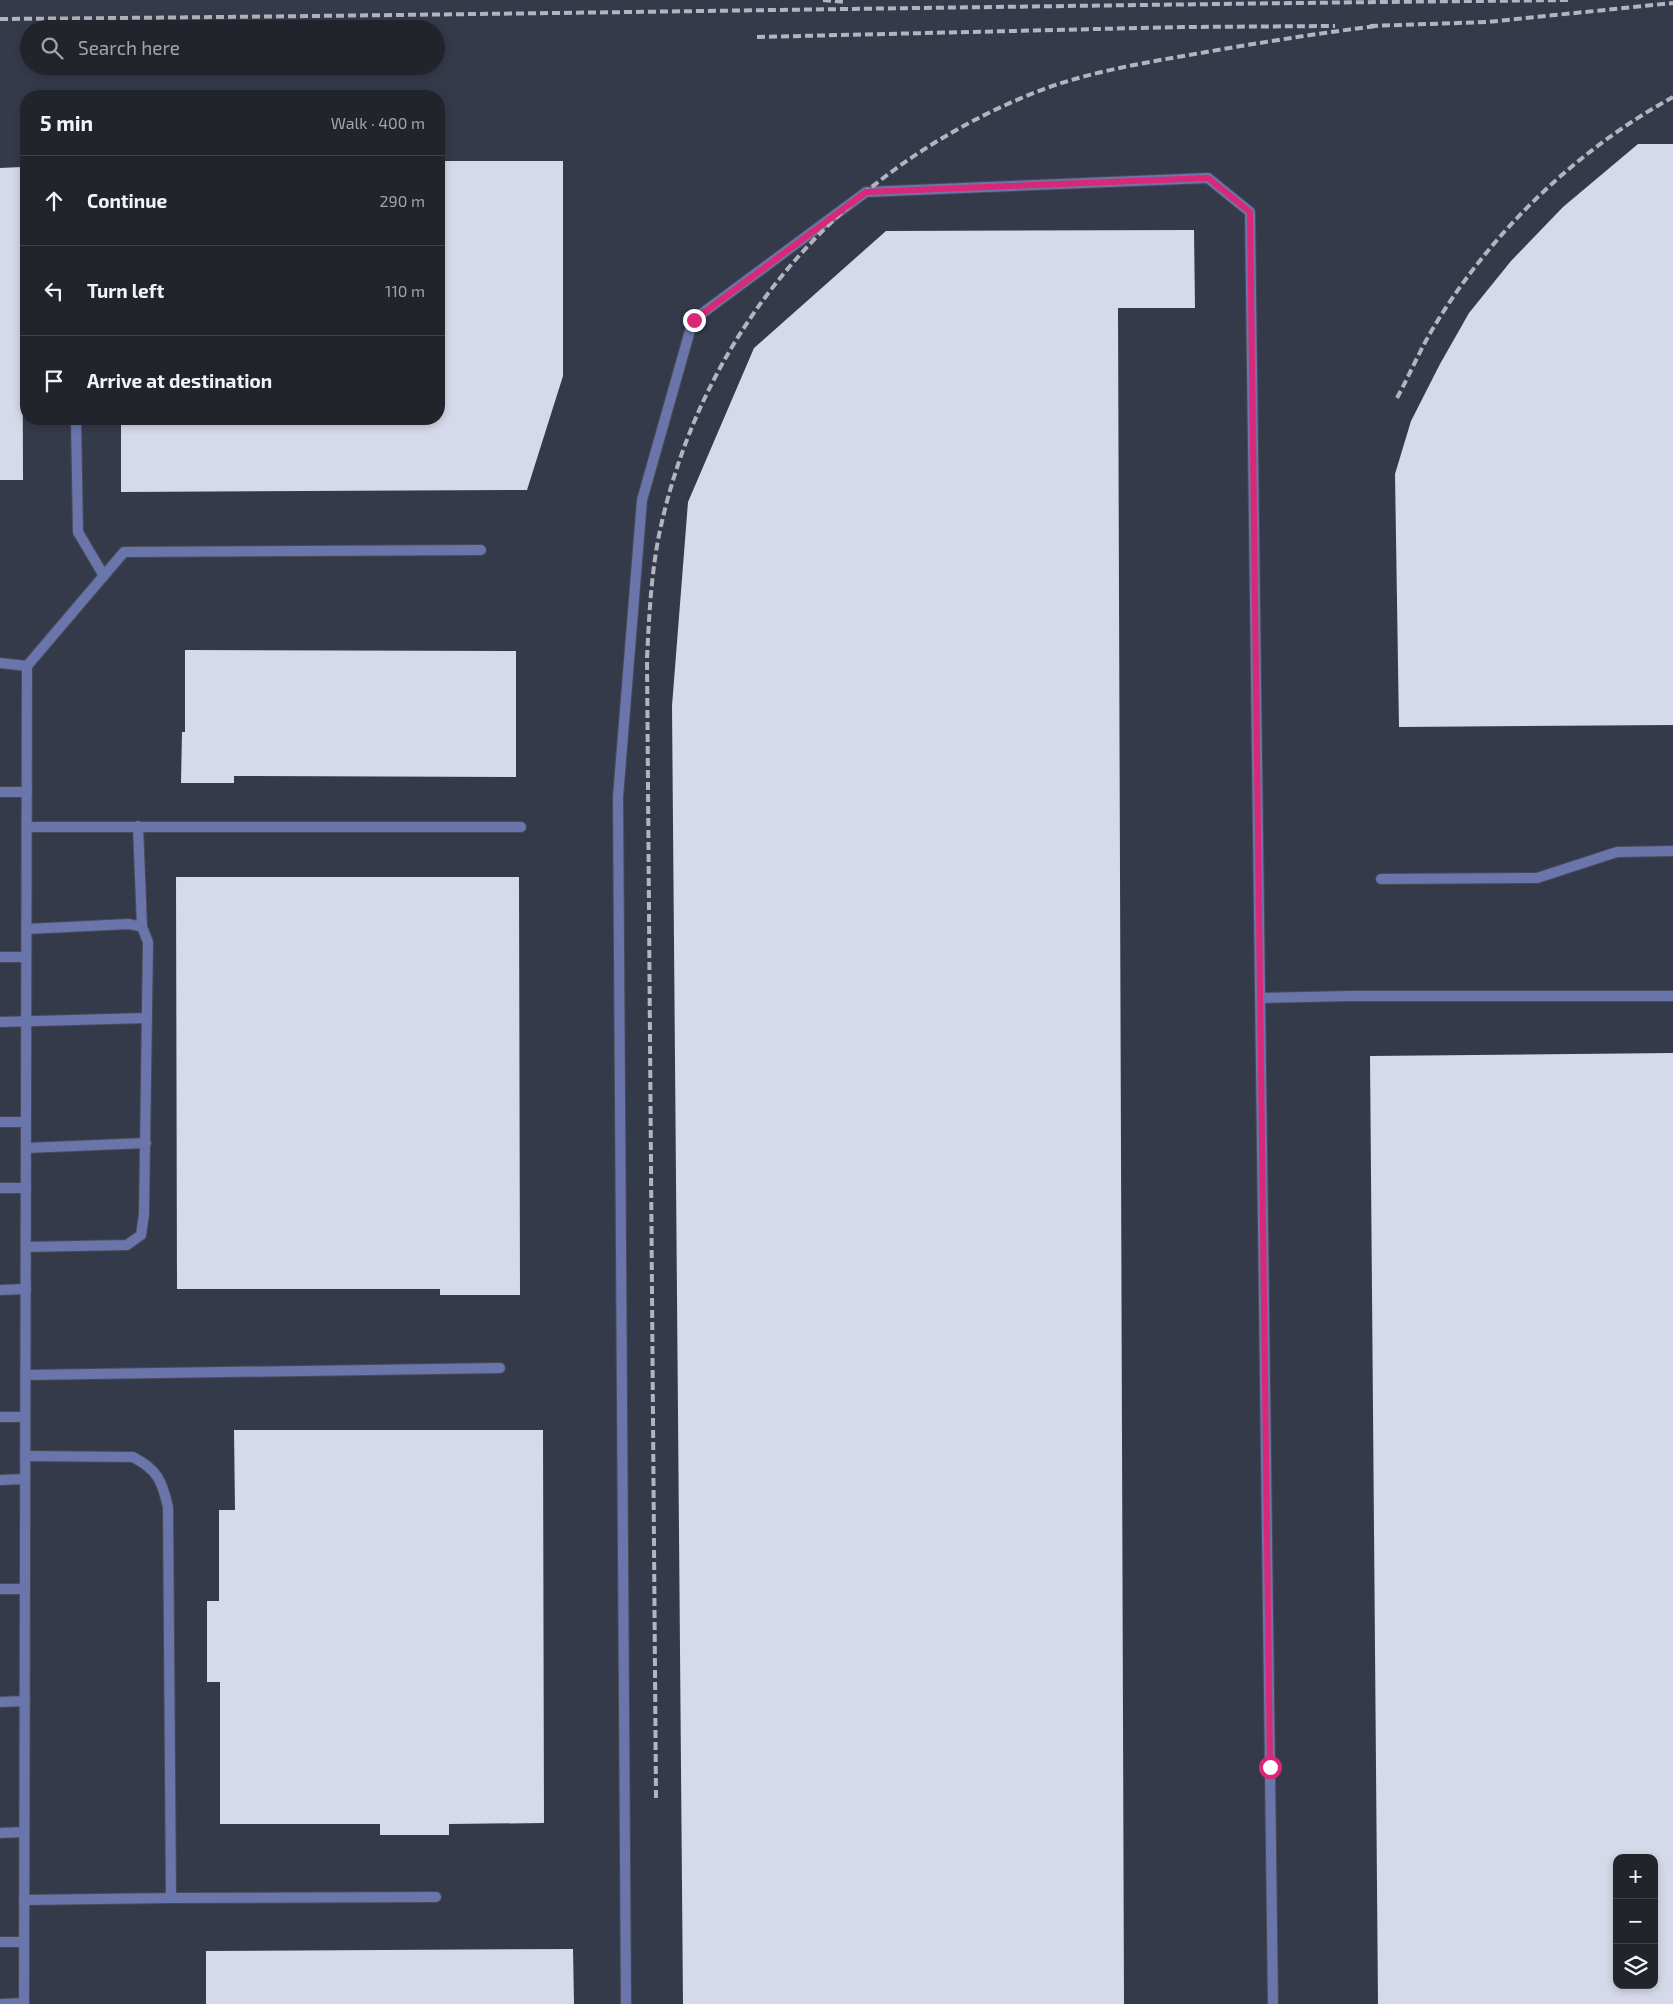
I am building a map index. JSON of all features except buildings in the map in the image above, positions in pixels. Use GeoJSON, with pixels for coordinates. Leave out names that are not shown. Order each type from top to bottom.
{"type":"FeatureCollection","features":[{"type":"Feature","properties":{"kind":"street"},"geometry":{"type":"LineString","coordinates":[[626,2004],[618,796],[642,500],[694,320],[866,192],[1208,178],[1250,212],[1273,2004]]}},
{"type":"Feature","properties":{"kind":"street"},"geometry":{"type":"LineString","coordinates":[[76,425],[78,532],[104,576]]}},
{"type":"Feature","properties":{"kind":"street"},"geometry":{"type":"LineString","coordinates":[[1,2004],[24,2003],[28,666],[124,552],[481,550]]}},
{"type":"Feature","properties":{"kind":"street"},"geometry":{"type":"LineString","coordinates":[[0,663],[28,666]]}},
{"type":"Feature","properties":{"kind":"street"},"geometry":{"type":"LineString","coordinates":[[0,792],[27,792]]}},
{"type":"Feature","properties":{"kind":"street"},"geometry":{"type":"LineString","coordinates":[[26,1247],[127,1245],[141,1235],[144,1214],[146,1143],[148,942],[142,927],[138,826]]}},
{"type":"Feature","properties":{"kind":"street"},"geometry":{"type":"LineString","coordinates":[[27,827],[522,827]]}},
{"type":"Feature","properties":{"kind":"street"},"geometry":{"type":"LineString","coordinates":[[1381,879],[1537,878],[1617,852],[1673,851]]}},
{"type":"Feature","properties":{"kind":"street"},"geometry":{"type":"LineString","coordinates":[[27,929],[128,924],[142,927]]}},
{"type":"Feature","properties":{"kind":"street"},"geometry":{"type":"LineString","coordinates":[[0,957],[26,957]]}},
{"type":"Feature","properties":{"kind":"street"},"geometry":{"type":"LineString","coordinates":[[1260,998],[1351,996],[1673,996]]}},
{"type":"Feature","properties":{"kind":"street"},"geometry":{"type":"LineString","coordinates":[[0,1022],[147,1018]]}},
{"type":"Feature","properties":{"kind":"street"},"geometry":{"type":"LineString","coordinates":[[0,1122],[26,1122]]}},
{"type":"Feature","properties":{"kind":"street"},"geometry":{"type":"LineString","coordinates":[[26,1148],[146,1143]]}},
{"type":"Feature","properties":{"kind":"street"},"geometry":{"type":"LineString","coordinates":[[0,1188],[26,1188]]}},
{"type":"Feature","properties":{"kind":"street"},"geometry":{"type":"LineString","coordinates":[[0,1290],[26,1289]]}},
{"type":"Feature","properties":{"kind":"street"},"geometry":{"type":"LineString","coordinates":[[26,1375],[500,1368]]}},
{"type":"Feature","properties":{"kind":"street"},"geometry":{"type":"LineString","coordinates":[[0,1417],[25,1417]]}},
{"type":"Feature","properties":{"kind":"street"},"geometry":{"type":"LineString","coordinates":[[25,1456],[133,1457],[149,1465],[163,1484],[168,1507],[171,1898]]}},
{"type":"Feature","properties":{"kind":"street"},"geometry":{"type":"LineString","coordinates":[[0,1480],[25,1479]]}},
{"type":"Feature","properties":{"kind":"street"},"geometry":{"type":"LineString","coordinates":[[0,1589],[25,1589]]}},
{"type":"Feature","properties":{"kind":"street"},"geometry":{"type":"LineString","coordinates":[[0,1702],[24,1701]]}},
{"type":"Feature","properties":{"kind":"street"},"geometry":{"type":"LineString","coordinates":[[0,1833],[24,1832]]}},
{"type":"Feature","properties":{"kind":"street"},"geometry":{"type":"LineString","coordinates":[[24,1900],[436,1897]]}},
{"type":"Feature","properties":{"kind":"street"},"geometry":{"type":"LineString","coordinates":[[0,1942],[24,1942]]}},
{"type":"Feature","properties":{"kind":"shaded area"},"geometry":{"type":"Polygon","coordinates":[[[0,0],[1673,0],[1673,2004],[0,2004],[0,0]]]}},
{"type":"Feature","properties":{"kind":"railway"},"geometry":{"type":"LineString","coordinates":[[823,0],[846,2]]}},
{"type":"Feature","properties":{"kind":"railway"},"geometry":{"type":"LineString","coordinates":[[0,19],[1571,0]]}},
{"type":"Feature","properties":{"kind":"railway"},"geometry":{"type":"LineString","coordinates":[[1370,26],[1487,22],[1673,3]]}},
{"type":"Feature","properties":{"kind":"railway"},"geometry":{"type":"LineString","coordinates":[[757,37],[1183,27],[1335,26]]}},
{"type":"Feature","properties":{"kind":"railway"},"geometry":{"type":"LineString","coordinates":[[656,1798],[647,659],[656,550],[680,460],[709,390],[746,325],[791,265],[843,212],[901,165],[966,125],[1036,92],[1073,79],[1170,58],[1282,39],[1376,26]]}},
{"type":"Feature","properties":{"kind":"railway"},"geometry":{"type":"LineString","coordinates":[[1397,398],[1432,330],[1455,295],[1507,228],[1569,169],[1602,143],[1673,97]]}},
{"type":"Feature","properties":{"kind":"route"},"geometry":{"type":"LineString","coordinates":[[694,320],[866,192],[1208,178],[1250,212],[1270,1767]]}}]}
